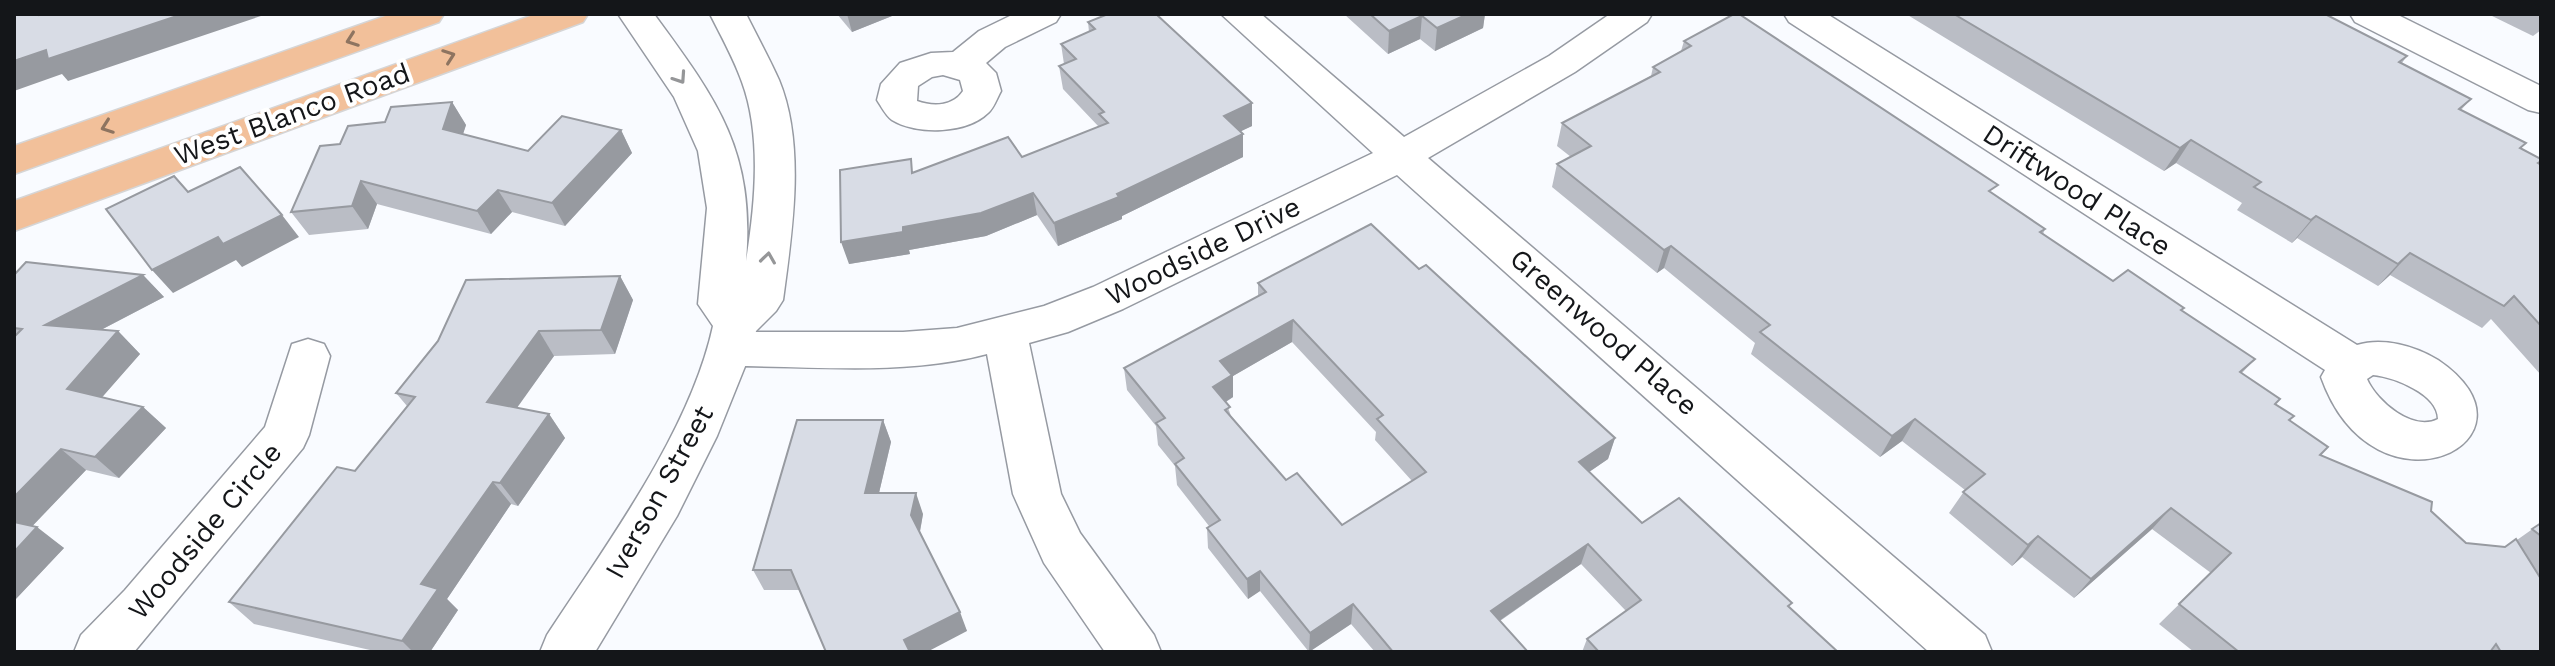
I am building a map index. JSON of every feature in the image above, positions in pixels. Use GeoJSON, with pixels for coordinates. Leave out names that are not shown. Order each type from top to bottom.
{"type":"FeatureCollection","features":[{"type":"Feature","properties":{"kind":"main road","name":"West Blanco Road"},"geometry":{"type":"LineString","coordinates":[[14,160],[426,14]]}},
{"type":"Feature","properties":{"kind":"main road","name":"West Blanco Road"},"geometry":{"type":"LineString","coordinates":[[14,216],[570,14]]}},
{"type":"Feature","properties":{"kind":"street"},"geometry":{"type":"LineString","coordinates":[[636,14],[699,107],[720,154],[727,204],[720,304],[732,336]]}},
{"type":"Feature","properties":{"kind":"street","name":"Iverson Street"},"geometry":{"type":"LineString","coordinates":[[566,652],[660,502],[694,436],[732,336],[761,300],[773,222],[775,179],[772,125],[761,82],[728,14]]}},
{"type":"Feature","properties":{"kind":"street"},"geometry":{"type":"LineString","coordinates":[[961,65],[992,39],[1043,14]]}},
{"type":"Feature","properties":{"kind":"street","name":"Greenwood Place"},"geometry":{"type":"LineString","coordinates":[[1239,14],[1966,652]]}},
{"type":"Feature","properties":{"kind":"street","name":"Woodside Drive"},"geometry":{"type":"LineString","coordinates":[[732,336],[903,349],[957,345],[1005,335],[1108,298],[1403,155],[1562,64],[1634,14]]}},
{"type":"Feature","properties":{"kind":"street","name":"Driftwood Place"},"geometry":{"type":"LineString","coordinates":[[1802,14],[2353,365]]}},
{"type":"Feature","properties":{"kind":"street"},"geometry":{"type":"LineString","coordinates":[[2368,14],[2541,104],[2541,120]]}},
{"type":"Feature","properties":{"kind":"street"},"geometry":{"type":"LineString","coordinates":[[1005,335],[1037,494],[1062,548],[1135,652]]}},
{"type":"Feature","properties":{"kind":"street","name":"Woodside Circle"},"geometry":{"type":"LineString","coordinates":[[100,652],[143,606],[286,435],[308,356]]}},
{"type":"Feature","properties":{"kind":"building"},"geometry":{"type":"Polygon","coordinates":[[[14,14],[183,14],[48,59],[46,50],[14,61],[14,14]]]}},
{"type":"Feature","properties":{"kind":"building"},"geometry":{"type":"Polygon","coordinates":[[[1108,14],[1156,14],[1252,103],[1224,116],[1243,134],[1117,194],[1119,197],[1054,223],[1033,193],[981,213],[903,227],[903,232],[841,242],[840,170],[911,159],[912,173],[1008,137],[1022,157],[1108,123],[1099,114],[1104,112],[1059,66],[1076,59],[1061,44],[1095,29],[1088,22],[1108,14]]]}},
{"type":"Feature","properties":{"kind":"building"},"geometry":{"type":"Polygon","coordinates":[[[1370,14],[1468,14],[1437,28],[1422,16],[1389,31],[1370,14]]]}},
{"type":"Feature","properties":{"kind":"building"},"geometry":{"type":"Polygon","coordinates":[[[1739,14],[1998,185],[1989,191],[2045,229],[2040,232],[2113,281],[2128,270],[2255,359],[2240,372],[2280,399],[2275,404],[2294,416],[2289,420],[2328,447],[2320,455],[2432,502],[2431,511],[2466,543],[2505,547],[2516,539],[2541,579],[2541,652],[2501,652],[2496,644],[2490,652],[2239,652],[2179,604],[2231,553],[2171,508],[2091,579],[2038,536],[2028,545],[1963,492],[1985,474],[1915,419],[1892,436],[1760,332],[1770,325],[1671,246],[1664,250],[1557,164],[1591,146],[1562,123],[1660,72],[1653,67],[1691,46],[1684,41],[1739,14]]]}},
{"type":"Feature","properties":{"kind":"building"},"geometry":{"type":"Polygon","coordinates":[[[1954,14],[2325,14],[2407,56],[2399,62],[2471,99],[2459,109],[2526,143],[2520,148],[2541,159],[2538,163],[2541,165],[2541,326],[2514,296],[2504,306],[2410,253],[2398,264],[2316,216],[2311,220],[2254,187],[2261,182],[2191,140],[2180,148],[1954,14]]]}},
{"type":"Feature","properties":{"kind":"building"},"geometry":{"type":"Polygon","coordinates":[[[452,102],[443,129],[528,151],[562,116],[621,130],[552,203],[498,190],[477,211],[361,181],[352,206],[291,212],[320,146],[340,144],[348,126],[385,122],[391,107],[452,102]]]}},
{"type":"Feature","properties":{"kind":"building"},"geometry":{"type":"Polygon","coordinates":[[[240,167],[282,215],[223,244],[218,237],[152,270],[106,209],[174,176],[188,192],[240,167]]]}},
{"type":"Feature","properties":{"kind":"building"},"geometry":{"type":"Polygon","coordinates":[[[1371,224],[1419,269],[1426,265],[1615,438],[1579,462],[1642,523],[1679,498],[1792,603],[1788,606],[1838,652],[1599,652],[1587,639],[1641,600],[1588,544],[1491,611],[1528,652],[1393,652],[1353,604],[1310,633],[1260,571],[1247,579],[1207,528],[1220,520],[1175,464],[1184,458],[1156,423],[1165,418],[1124,368],[1266,292],[1258,283],[1371,224]],[[1293,320],[1220,361],[1232,375],[1213,387],[1230,407],[1225,410],[1286,480],[1297,473],[1342,525],[1426,472],[1377,419],[1383,415],[1293,320]]]}},
{"type":"Feature","properties":{"kind":"building"},"geometry":{"type":"Polygon","coordinates":[[[26,262],[143,275],[45,325],[118,331],[67,389],[143,407],[95,457],[61,449],[14,497],[14,337],[22,329],[14,328],[14,275],[26,262]]]}},
{"type":"Feature","properties":{"kind":"building"},"geometry":{"type":"Polygon","coordinates":[[[620,276],[601,330],[539,331],[487,402],[549,414],[500,483],[493,482],[421,584],[438,589],[402,641],[229,602],[337,467],[355,471],[415,397],[396,393],[438,341],[466,280],[620,276]]]}},
{"type":"Feature","properties":{"kind":"building"},"geometry":{"type":"Polygon","coordinates":[[[797,420],[883,420],[865,493],[916,493],[911,515],[960,612],[904,640],[910,652],[826,652],[791,570],[753,570],[797,420]]]}},
{"type":"Feature","properties":{"kind":"building"},"geometry":{"type":"Polygon","coordinates":[[[14,522],[37,527],[14,552],[14,522]]]}},
{"type":"Feature","properties":{"kind":"building"},"geometry":{"type":"Polygon","coordinates":[[[2541,523],[2541,536],[2532,529],[2541,523]]]}}]}
